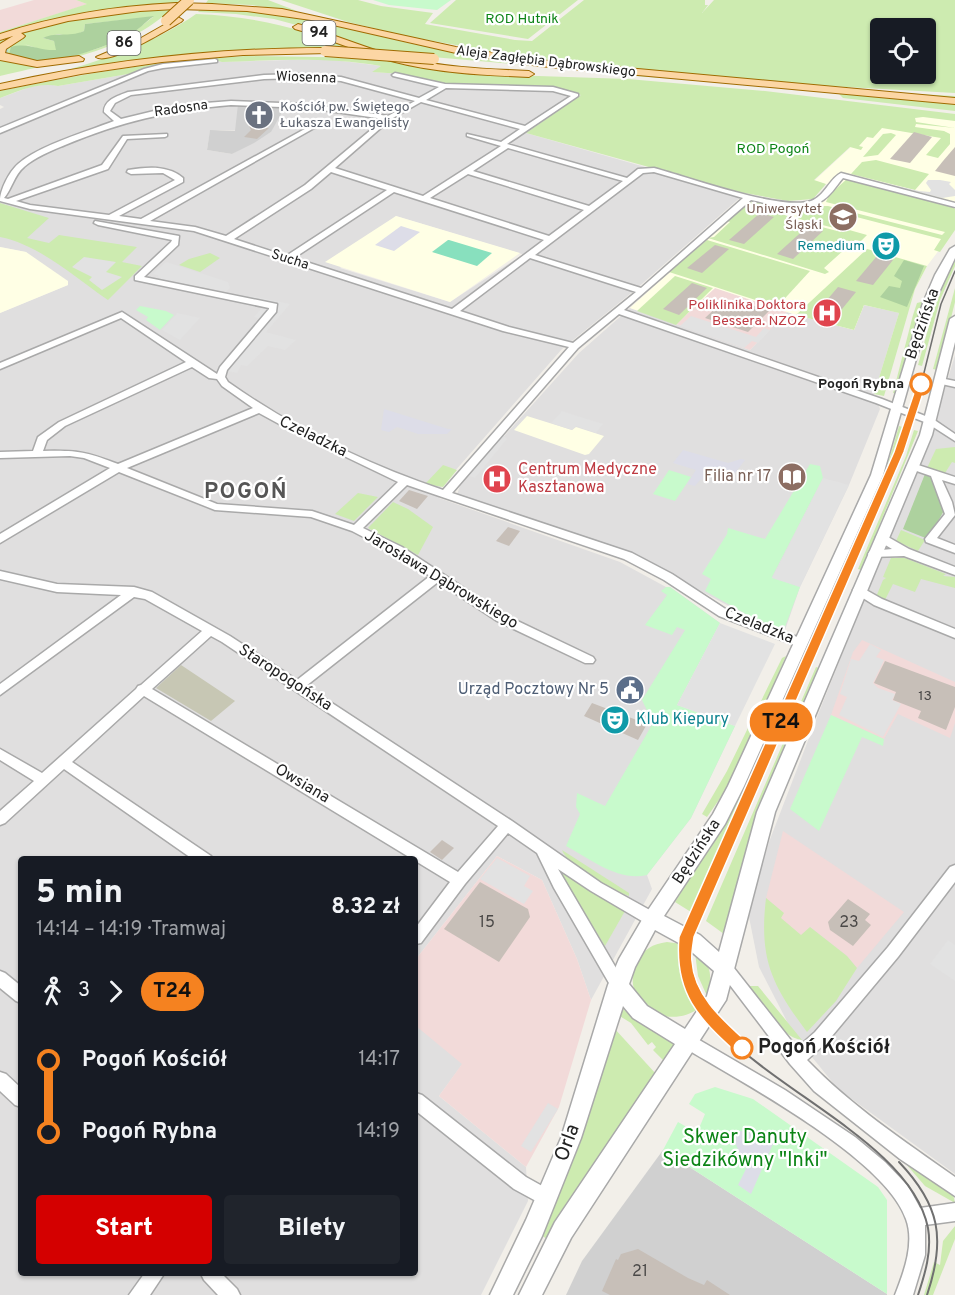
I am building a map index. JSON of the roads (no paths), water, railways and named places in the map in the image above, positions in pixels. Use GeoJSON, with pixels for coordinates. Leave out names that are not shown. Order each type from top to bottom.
{"type":"FeatureCollection","features":[{"type":"Feature","properties":{"kind":"main road","name":"86"},"geometry":{"type":"LineString","coordinates":[[0,83],[79,59],[125,42],[166,21],[189,0]]}},
{"type":"Feature","properties":{"kind":"main road","name":"86"},"geometry":{"type":"LineString","coordinates":[[0,83],[105,56],[144,40],[178,20],[198,0]]}},
{"type":"Feature","properties":{"kind":"main road","name":"94"},"geometry":{"type":"LineString","coordinates":[[272,0],[341,25]]}},
{"type":"Feature","properties":{"kind":"main road","name":"Aleja Zagłębia Dąbrowskiego"},"geometry":{"type":"LineString","coordinates":[[0,35],[94,13],[177,5],[257,8],[436,47],[499,58],[781,88]]}},
{"type":"Feature","properties":{"kind":"main road","name":"94"},"geometry":{"type":"LineString","coordinates":[[79,59],[45,64],[23,63],[4,58],[0,50],[3,45],[19,36],[72,23],[153,14],[205,13],[240,16],[294,26],[377,54],[434,67],[513,73],[610,75]]}},
{"type":"Feature","properties":{"kind":"main road","name":"Aleja Zagłębia Dąbrowskiego"},"geometry":{"type":"LineString","coordinates":[[0,83],[196,54],[325,51],[955,103]]}},
{"type":"Feature","properties":{"kind":"main road"},"geometry":{"type":"LineString","coordinates":[[781,88],[955,95]]}},
{"type":"Feature","properties":{"kind":"main road"},"geometry":{"type":"LineString","coordinates":[[781,88],[955,112]]}},
{"type":"Feature","properties":{"kind":"street"},"geometry":{"type":"LineString","coordinates":[[0,131],[146,70],[215,61]]}},
{"type":"Feature","properties":{"kind":"street"},"geometry":{"type":"LineString","coordinates":[[395,75],[445,86],[553,89],[576,95],[525,128],[468,172],[424,199]]}},
{"type":"Feature","properties":{"kind":"street","name":"Wiosenna"},"geometry":{"type":"LineString","coordinates":[[119,121],[108,114],[107,106],[130,93],[264,77],[300,76],[341,80],[525,128]]}},
{"type":"Feature","properties":{"kind":"street"},"geometry":{"type":"LineString","coordinates":[[228,239],[308,187],[389,118],[445,86]]}},
{"type":"Feature","properties":{"kind":"street","name":"Radosna"},"geometry":{"type":"LineString","coordinates":[[0,198],[14,171],[30,159],[119,121],[208,104],[256,102],[314,105],[389,118]]}},
{"type":"Feature","properties":{"kind":"street"},"geometry":{"type":"LineString","coordinates":[[144,221],[314,126]]}},
{"type":"Feature","properties":{"kind":"street"},"geometry":{"type":"LineString","coordinates":[[9,201],[105,167],[124,137],[165,135]]}},
{"type":"Feature","properties":{"kind":"street"},"geometry":{"type":"LineString","coordinates":[[469,135],[627,180]]}},
{"type":"Feature","properties":{"kind":"street"},"geometry":{"type":"LineString","coordinates":[[330,169],[549,239]]}},
{"type":"Feature","properties":{"kind":"street"},"geometry":{"type":"LineString","coordinates":[[453,312],[627,180],[647,169],[748,198],[788,203],[817,202],[841,176],[954,203]]}},
{"type":"Feature","properties":{"kind":"street"},"geometry":{"type":"LineString","coordinates":[[112,217],[180,180],[175,174],[166,171],[131,172]]}},
{"type":"Feature","properties":{"kind":"street"},"geometry":{"type":"LineString","coordinates":[[468,172],[590,208]]}},
{"type":"Feature","properties":{"kind":"street"},"geometry":{"type":"LineString","coordinates":[[287,259],[393,189]]}},
{"type":"Feature","properties":{"kind":"street","name":"Sucha"},"geometry":{"type":"LineString","coordinates":[[0,198],[52,211],[184,226],[453,312],[575,346]]}},
{"type":"Feature","properties":{"kind":"street"},"geometry":{"type":"LineString","coordinates":[[445,495],[575,346],[748,198]]}},
{"type":"Feature","properties":{"kind":"street"},"geometry":{"type":"LineString","coordinates":[[52,211],[49,213],[60,218],[176,238],[176,243],[138,278],[274,306],[223,369],[220,377]]}},
{"type":"Feature","properties":{"kind":"street","name":"Będzińska"},"geometry":{"type":"LineString","coordinates":[[618,985],[626,965],[652,919],[719,819],[801,643],[888,447],[921,323],[938,279],[955,249]]}},
{"type":"Feature","properties":{"kind":"street"},"geometry":{"type":"LineString","coordinates":[[528,255],[642,291]]}},
{"type":"Feature","properties":{"kind":"street"},"geometry":{"type":"LineString","coordinates":[[618,311],[897,408],[930,421],[955,438]]}},
{"type":"Feature","properties":{"kind":"street"},"geometry":{"type":"LineString","coordinates":[[0,366],[122,315],[192,363]]}},
{"type":"Feature","properties":{"kind":"street","name":"Będzińska"},"geometry":{"type":"LineString","coordinates":[[689,1042],[716,1000],[766,812],[930,421],[940,381],[951,355],[955,319]]}},
{"type":"Feature","properties":{"kind":"street"},"geometry":{"type":"LineString","coordinates":[[37,454],[42,439],[62,424],[192,363]]}},
{"type":"Feature","properties":{"kind":"street","name":"Czeladzka"},"geometry":{"type":"LineString","coordinates":[[192,363],[212,376],[220,377],[225,384],[260,409],[295,429],[405,481],[628,556],[668,577],[723,613],[801,643]]}},
{"type":"Feature","properties":{"kind":"street"},"geometry":{"type":"LineString","coordinates":[[940,381],[955,384]]}},
{"type":"Feature","properties":{"kind":"street"},"geometry":{"type":"LineString","coordinates":[[0,539],[118,468],[260,409]]}},
{"type":"Feature","properties":{"kind":"street","name":"Jarosława Dąbrowskiego"},"geometry":{"type":"LineString","coordinates":[[0,455],[70,453],[86,455],[215,507],[312,514],[356,528],[398,550],[501,618],[588,660]]}},
{"type":"Feature","properties":{"kind":"street"},"geometry":{"type":"LineString","coordinates":[[912,466],[955,481]]}},
{"type":"Feature","properties":{"kind":"street"},"geometry":{"type":"LineString","coordinates":[[937,474],[935,477],[948,502],[950,514],[930,539],[955,549]]}},
{"type":"Feature","properties":{"kind":"street"},"geometry":{"type":"LineString","coordinates":[[356,528],[405,481]]}},
{"type":"Feature","properties":{"kind":"street"},"geometry":{"type":"LineString","coordinates":[[881,537],[905,552],[955,571]]}},
{"type":"Feature","properties":{"kind":"street"},"geometry":{"type":"LineString","coordinates":[[874,554],[905,552]]}},
{"type":"Feature","properties":{"kind":"street","name":"Staropogońska"},"geometry":{"type":"LineString","coordinates":[[0,575],[57,588],[134,591],[148,595],[210,630],[298,686],[596,887],[652,919]]}},
{"type":"Feature","properties":{"kind":"street"},"geometry":{"type":"LineString","coordinates":[[298,686],[438,576]]}},
{"type":"Feature","properties":{"kind":"street"},"geometry":{"type":"LineString","coordinates":[[859,590],[878,602],[955,634]]}},
{"type":"Feature","properties":{"kind":"street"},"geometry":{"type":"LineString","coordinates":[[0,690],[134,591]]}},
{"type":"Feature","properties":{"kind":"street"},"geometry":{"type":"LineString","coordinates":[[0,819],[210,630]]}},
{"type":"Feature","properties":{"kind":"street","name":"Owsiana"},"geometry":{"type":"LineString","coordinates":[[142,689],[460,880]]}},
{"type":"Feature","properties":{"kind":"street"},"geometry":{"type":"LineString","coordinates":[[0,754],[43,780]]}},
{"type":"Feature","properties":{"kind":"street"},"geometry":{"type":"LineString","coordinates":[[63,762],[200,856]]}},
{"type":"Feature","properties":{"kind":"street"},"geometry":{"type":"LineString","coordinates":[[418,935],[460,880],[507,825]]}},
{"type":"Feature","properties":{"kind":"street","name":"Staropogońska"},"geometry":{"type":"LineString","coordinates":[[542,850],[559,884],[618,985]]}},
{"type":"Feature","properties":{"kind":"street"},"geometry":{"type":"LineString","coordinates":[[796,1059],[821,1037],[881,967],[955,871]]}},
{"type":"Feature","properties":{"kind":"street"},"geometry":{"type":"LineString","coordinates":[[652,919],[693,941],[725,968],[796,1059],[820,1085],[906,1154],[955,1187]]}},
{"type":"Feature","properties":{"kind":"street"},"geometry":{"type":"LineString","coordinates":[[0,978],[18,993]]}},
{"type":"Feature","properties":{"kind":"street"},"geometry":{"type":"LineString","coordinates":[[618,985],[640,1012],[788,1101],[876,1164],[901,1189],[915,1218],[916,1259],[904,1295]]}},
{"type":"Feature","properties":{"kind":"street","name":"Orla"},"geometry":{"type":"LineString","coordinates":[[501,1295],[547,1198],[571,1138],[618,985]]}},
{"type":"Feature","properties":{"kind":"street"},"geometry":{"type":"LineString","coordinates":[[530,1295],[569,1220],[689,1042]]}},
{"type":"Feature","properties":{"kind":"street"},"geometry":{"type":"LineString","coordinates":[[0,1080],[18,1096]]}},
{"type":"Feature","properties":{"kind":"street"},"geometry":{"type":"LineString","coordinates":[[418,1103],[520,1183],[547,1198]]}},
{"type":"Feature","properties":{"kind":"street"},"geometry":{"type":"LineString","coordinates":[[915,1218],[955,1212]]}},
{"type":"Feature","properties":{"kind":"street"},"geometry":{"type":"LineString","coordinates":[[138,1295],[153,1276]]}},
{"type":"Feature","properties":{"kind":"street"},"geometry":{"type":"LineString","coordinates":[[212,1276],[231,1295]]}},
{"type":"Feature","properties":{"kind":"waterway"},"geometry":{"type":"LineString","coordinates":[[7,50],[6,53],[10,56]]}},
{"type":"Feature","properties":{"kind":"tram line"},"geometry":{"type":"LineString","coordinates":[[700,904],[899,452],[917,401],[941,304],[955,271]]}},
{"type":"Feature","properties":{"kind":"tram line","name":"T24"},"geometry":{"type":"LineString","coordinates":[[742,1048],[724,1034],[694,995],[684,963],[686,937],[899,452],[921,384]]}},
{"type":"Feature","properties":{"kind":"tram line"},"geometry":{"type":"LineString","coordinates":[[701,903],[692,921],[684,954],[693,993],[718,1028],[754,1061],[841,1123],[881,1155],[911,1190],[928,1228],[929,1237],[927,1262],[918,1295]]}},
{"type":"Feature","properties":{"kind":"tram line"},"geometry":{"type":"LineString","coordinates":[[899,1162],[923,1193],[936,1224],[936,1257],[927,1295]]}},
{"type":"Feature","properties":{"kind":"place","name":"Kościół pw. Świętego Łukasza Ewangelisty"},"geometry":{"type":"Point","coordinates":[259,115]}},
{"type":"Feature","properties":{"kind":"place","name":"Uniwersytet Śląski"},"geometry":{"type":"Point","coordinates":[843,217]}},
{"type":"Feature","properties":{"kind":"place","name":"Remedium"},"geometry":{"type":"Point","coordinates":[886,246]}},
{"type":"Feature","properties":{"kind":"place","name":"Poliklinika Doktora Bessera. NZOZ"},"geometry":{"type":"Point","coordinates":[827,313]}},
{"type":"Feature","properties":{"kind":"place","name":"Pogoń Rybna"},"geometry":{"type":"Point","coordinates":[921,384]}},
{"type":"Feature","properties":{"kind":"place","name":"Filia nr 17"},"geometry":{"type":"Point","coordinates":[792,477]}},
{"type":"Feature","properties":{"kind":"place","name":"Centrum Medyczne Kasztanowa"},"geometry":{"type":"Point","coordinates":[497,479]}},
{"type":"Feature","properties":{"kind":"place","name":"Urząd Pocztowy Nr 5"},"geometry":{"type":"Point","coordinates":[630,690]}},
{"type":"Feature","properties":{"kind":"place","name":"Klub Kiepury"},"geometry":{"type":"Point","coordinates":[615,720]}},
{"type":"Feature","properties":{"kind":"place","name":"Pogoń Kościół"},"geometry":{"type":"Point","coordinates":[742,1048]}},
{"type":"Feature","properties":{"kind":"district","name":"POGOŃ"},"geometry":{"type":"Point","coordinates":[246,492]}},
{"type":"Feature","properties":{"kind":"park label","name":"ROD Hutnik"},"geometry":{"type":"Point","coordinates":[522,19]}},
{"type":"Feature","properties":{"kind":"park label","name":"ROD Pogoń"},"geometry":{"type":"Point","coordinates":[773,149]}},
{"type":"Feature","properties":{"kind":"park label","name":"Skwer Danuty Siedzikówny \"Inki\""},"geometry":{"type":"Point","coordinates":[745,1150]}}]}
